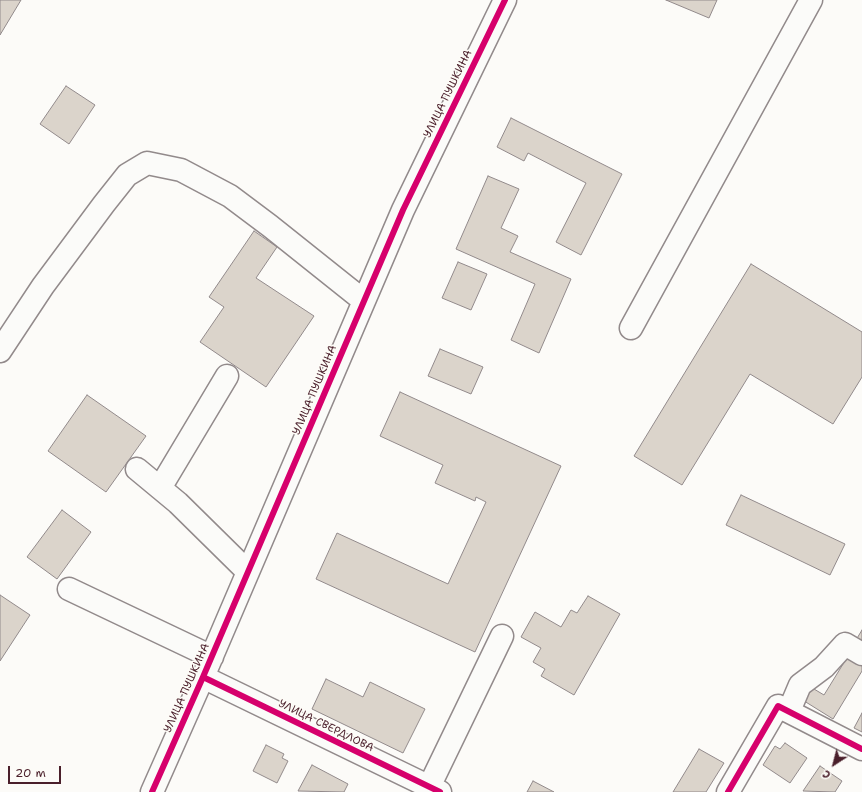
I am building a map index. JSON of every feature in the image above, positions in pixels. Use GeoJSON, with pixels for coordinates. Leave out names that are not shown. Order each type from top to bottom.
{"type":"FeatureCollection","features":[{"type":"Feature","properties":{"kind":"street","name":"УЛИЦА ПУШКИНА"},"geometry":{"type":"LineString","coordinates":[[152,792],[212,657],[403,210],[506,0]]}},
{"type":"Feature","properties":{"kind":"street"},"geometry":{"type":"LineString","coordinates":[[631,328],[811,0]]}},
{"type":"Feature","properties":{"kind":"street"},"geometry":{"type":"LineString","coordinates":[[0,351],[43,286],[104,204],[127,175],[147,163],[180,170],[230,196],[364,301]]}},
{"type":"Feature","properties":{"kind":"street"},"geometry":{"type":"LineString","coordinates":[[160,488],[227,376]]}},
{"type":"Feature","properties":{"kind":"street"},"geometry":{"type":"LineString","coordinates":[[137,470],[160,488],[248,572]]}},
{"type":"Feature","properties":{"kind":"street"},"geometry":{"type":"LineString","coordinates":[[69,589],[212,657]]}},
{"type":"Feature","properties":{"kind":"street"},"geometry":{"type":"LineString","coordinates":[[435,789],[502,636]]}},
{"type":"Feature","properties":{"kind":"street"},"geometry":{"type":"LineString","coordinates":[[728,792],[800,685],[824,667],[845,644],[862,654]]}},
{"type":"Feature","properties":{"kind":"street","name":"УЛИЦА СВЕРДЛОВА"},"geometry":{"type":"LineString","coordinates":[[203,677],[435,789]]}},
{"type":"Feature","properties":{"kind":"street"},"geometry":{"type":"LineString","coordinates":[[783,709],[862,749]]}},
{"type":"Feature","properties":{"kind":"building"},"geometry":{"type":"Polygon","coordinates":[[[0,0],[21,0],[0,35],[0,0]]]}},
{"type":"Feature","properties":{"kind":"building"},"geometry":{"type":"Polygon","coordinates":[[[666,0],[717,0],[709,18],[666,0]]]}},
{"type":"Feature","properties":{"kind":"building"},"geometry":{"type":"Polygon","coordinates":[[[66,86],[95,105],[69,144],[40,124],[66,86]]]}},
{"type":"Feature","properties":{"kind":"building"},"geometry":{"type":"Polygon","coordinates":[[[511,118],[622,174],[581,255],[556,242],[586,183],[528,153],[524,161],[497,147],[511,118]]]}},
{"type":"Feature","properties":{"kind":"building"},"geometry":{"type":"Polygon","coordinates":[[[488,176],[519,189],[501,228],[518,236],[510,252],[571,279],[539,353],[511,340],[535,284],[456,249],[488,176]]]}},
{"type":"Feature","properties":{"kind":"building"},"geometry":{"type":"Polygon","coordinates":[[[254,231],[277,247],[256,278],[314,316],[266,387],[200,342],[224,307],[209,297],[254,231]]]}},
{"type":"Feature","properties":{"kind":"building"},"geometry":{"type":"Polygon","coordinates":[[[458,262],[487,274],[471,310],[442,298],[458,262]]]}},
{"type":"Feature","properties":{"kind":"building"},"geometry":{"type":"Polygon","coordinates":[[[751,264],[862,332],[862,377],[833,424],[750,374],[682,485],[634,456],[751,264]]]}},
{"type":"Feature","properties":{"kind":"building"},"geometry":{"type":"Polygon","coordinates":[[[440,349],[483,367],[471,394],[428,376],[440,349]]]}},
{"type":"Feature","properties":{"kind":"building"},"geometry":{"type":"Polygon","coordinates":[[[400,392],[561,466],[475,652],[316,579],[337,533],[448,584],[486,502],[476,497],[475,501],[435,483],[443,465],[380,436],[400,392]]]}},
{"type":"Feature","properties":{"kind":"building"},"geometry":{"type":"Polygon","coordinates":[[[87,395],[146,436],[106,492],[48,451],[87,395]]]}},
{"type":"Feature","properties":{"kind":"building"},"geometry":{"type":"Polygon","coordinates":[[[741,495],[845,544],[830,575],[726,525],[741,495]]]}},
{"type":"Feature","properties":{"kind":"building"},"geometry":{"type":"Polygon","coordinates":[[[62,510],[91,532],[57,579],[27,557],[62,510]]]}},
{"type":"Feature","properties":{"kind":"building"},"geometry":{"type":"Polygon","coordinates":[[[0,595],[30,615],[0,661],[0,595]]]}},
{"type":"Feature","properties":{"kind":"building"},"geometry":{"type":"Polygon","coordinates":[[[588,596],[620,614],[574,695],[541,676],[545,669],[533,662],[541,648],[521,637],[535,612],[561,627],[571,610],[577,613],[588,596]]]}},
{"type":"Feature","properties":{"kind":"building"},"geometry":{"type":"Polygon","coordinates":[[[862,630],[862,644],[856,640],[862,630]]]}},
{"type":"Feature","properties":{"kind":"building"},"geometry":{"type":"Polygon","coordinates":[[[848,656],[862,664],[862,671],[833,719],[801,699],[809,686],[824,695],[848,656]]]}},
{"type":"Feature","properties":{"kind":"building"},"geometry":{"type":"Polygon","coordinates":[[[326,679],[363,697],[370,682],[425,709],[403,753],[312,709],[326,679]]]}},
{"type":"Feature","properties":{"kind":"building"},"geometry":{"type":"Polygon","coordinates":[[[862,713],[862,732],[854,728],[862,713]]]}},
{"type":"Feature","properties":{"kind":"building"},"geometry":{"type":"Polygon","coordinates":[[[785,743],[807,758],[790,783],[763,765],[775,746],[780,749],[785,743]]]}},
{"type":"Feature","properties":{"kind":"building"},"geometry":{"type":"Polygon","coordinates":[[[266,745],[284,754],[282,758],[288,761],[277,783],[253,771],[266,745]]]}},
{"type":"Feature","properties":{"kind":"building"},"geometry":{"type":"Polygon","coordinates":[[[699,749],[724,763],[706,792],[673,792],[699,749]]]}},
{"type":"Feature","properties":{"kind":"building"},"geometry":{"type":"Polygon","coordinates":[[[312,765],[348,784],[344,792],[298,791],[312,765]]]}},
{"type":"Feature","properties":{"kind":"building"},"geometry":{"type":"Polygon","coordinates":[[[820,766],[842,781],[835,792],[803,791],[820,766]]]}},
{"type":"Feature","properties":{"kind":"building"},"geometry":{"type":"Polygon","coordinates":[[[533,781],[554,792],[527,792],[533,781]]]}},
{"type":"Feature","properties":{"kind":"cycle path"},"geometry":{"type":"LineString","coordinates":[[152,792],[203,677],[403,210],[505,0]]}},
{"type":"Feature","properties":{"kind":"cycle path"},"geometry":{"type":"LineString","coordinates":[[203,677],[440,792]]}},
{"type":"Feature","properties":{"kind":"cycle path"},"geometry":{"type":"LineString","coordinates":[[728,792],[778,706],[862,749]]}}]}
